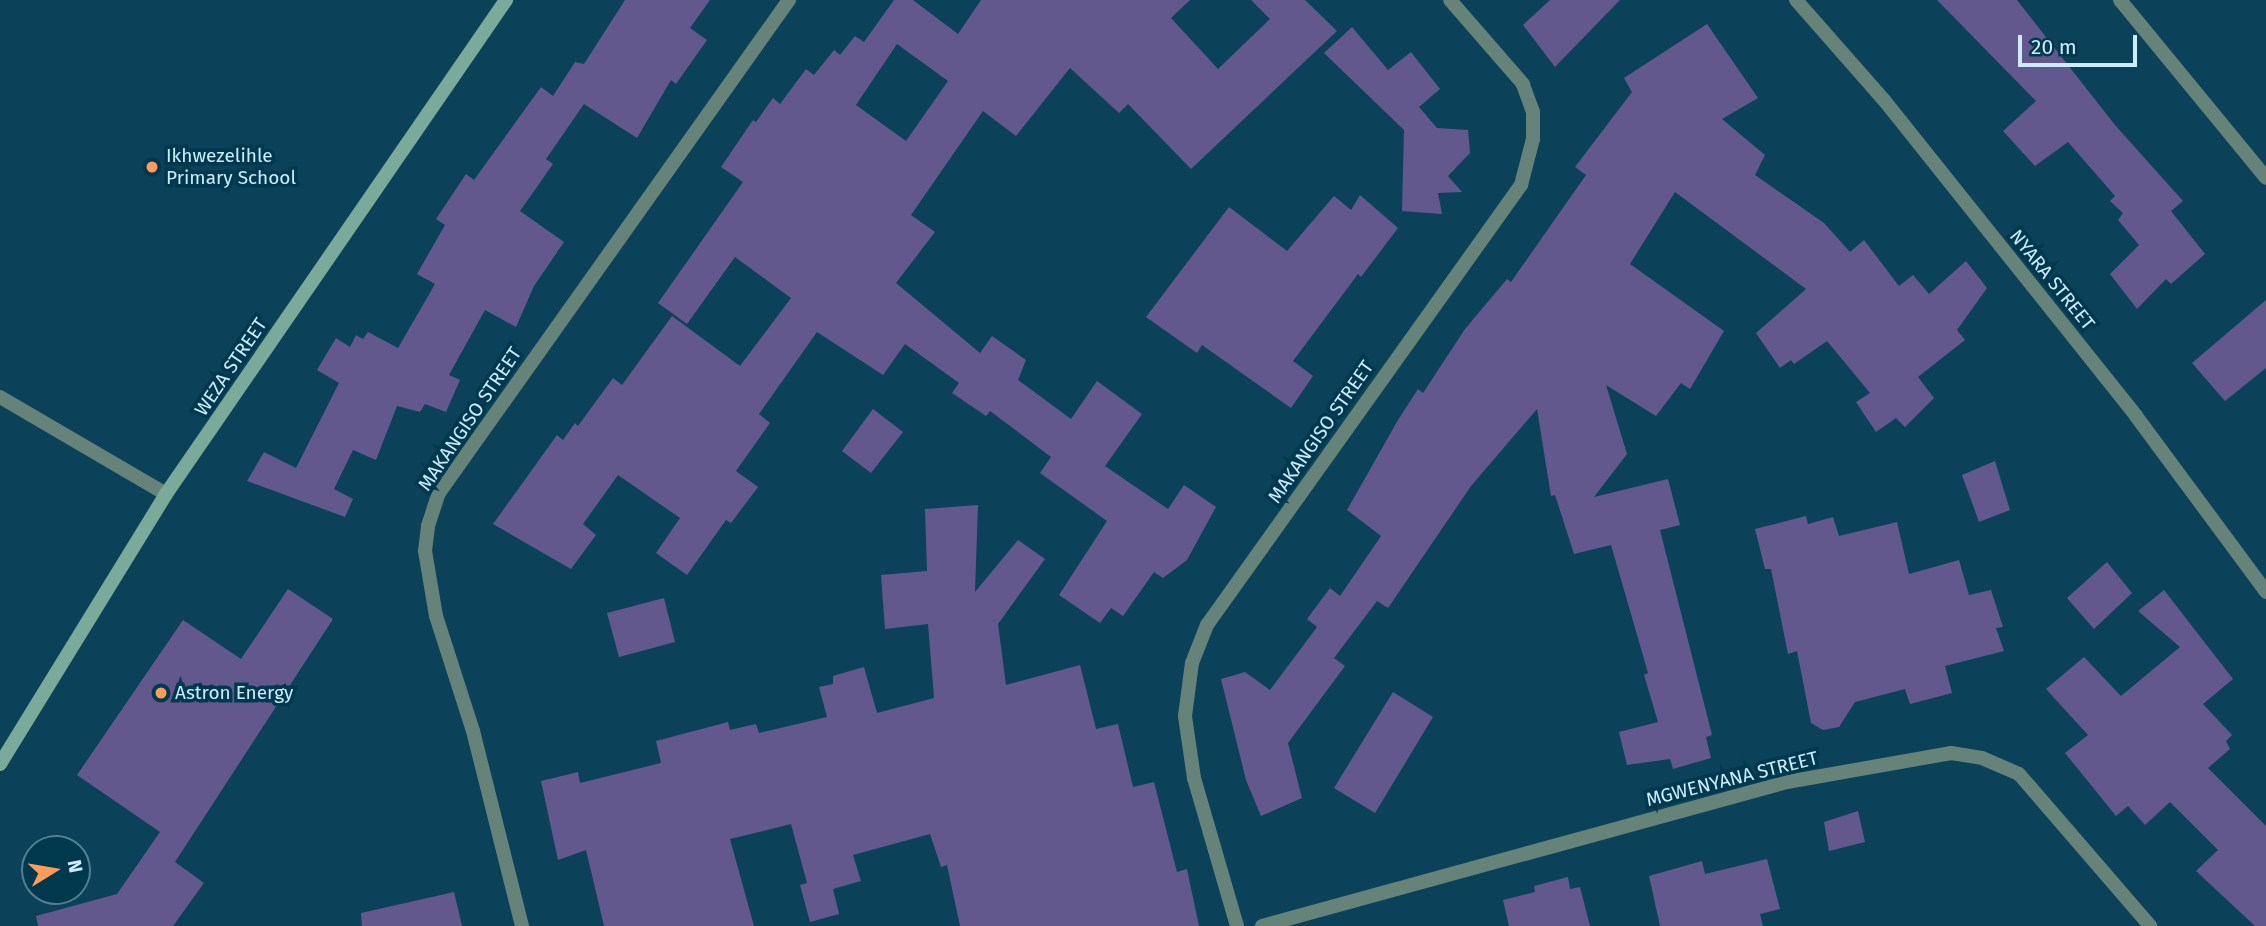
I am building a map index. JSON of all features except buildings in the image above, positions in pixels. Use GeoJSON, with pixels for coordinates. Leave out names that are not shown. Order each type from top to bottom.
{"type":"FeatureCollection","features":[{"type":"Feature","properties":{"kind":"street","name":"WEZA STREET"},"geometry":{"type":"LineString","coordinates":[[0,764],[166,494],[506,0]]}},
{"type":"Feature","properties":{"kind":"street","name":"MAKANGISO STREET"},"geometry":{"type":"LineString","coordinates":[[522,926],[473,731],[436,617],[425,551],[428,526],[446,482],[789,0]]}},
{"type":"Feature","properties":{"kind":"street","name":"MAKANGISO STREET"},"geometry":{"type":"LineString","coordinates":[[1237,926],[1194,778],[1185,716],[1192,663],[1207,625],[1521,185],[1534,139],[1533,112],[1523,83],[1450,0]]}},
{"type":"Feature","properties":{"kind":"street","name":"NYARA STREET"},"geometry":{"type":"LineString","coordinates":[[1797,0],[1884,100],[2127,405],[2266,592]]}},
{"type":"Feature","properties":{"kind":"street"},"geometry":{"type":"LineString","coordinates":[[2120,0],[2266,178]]}},
{"type":"Feature","properties":{"kind":"street"},"geometry":{"type":"LineString","coordinates":[[0,397],[166,494]]}},
{"type":"Feature","properties":{"kind":"street","name":"MGWENYANA STREET"},"geometry":{"type":"LineString","coordinates":[[1262,926],[1787,782],[1951,753],[1982,758],[2019,774],[2151,926]]}},
{"type":"Feature","properties":{"kind":"place","name":"Ikhwezelihle Primary School"},"geometry":{"type":"Point","coordinates":[152,167]}},
{"type":"Feature","properties":{"kind":"place","name":"Astron Energy"},"geometry":{"type":"Point","coordinates":[161,693]}}]}
